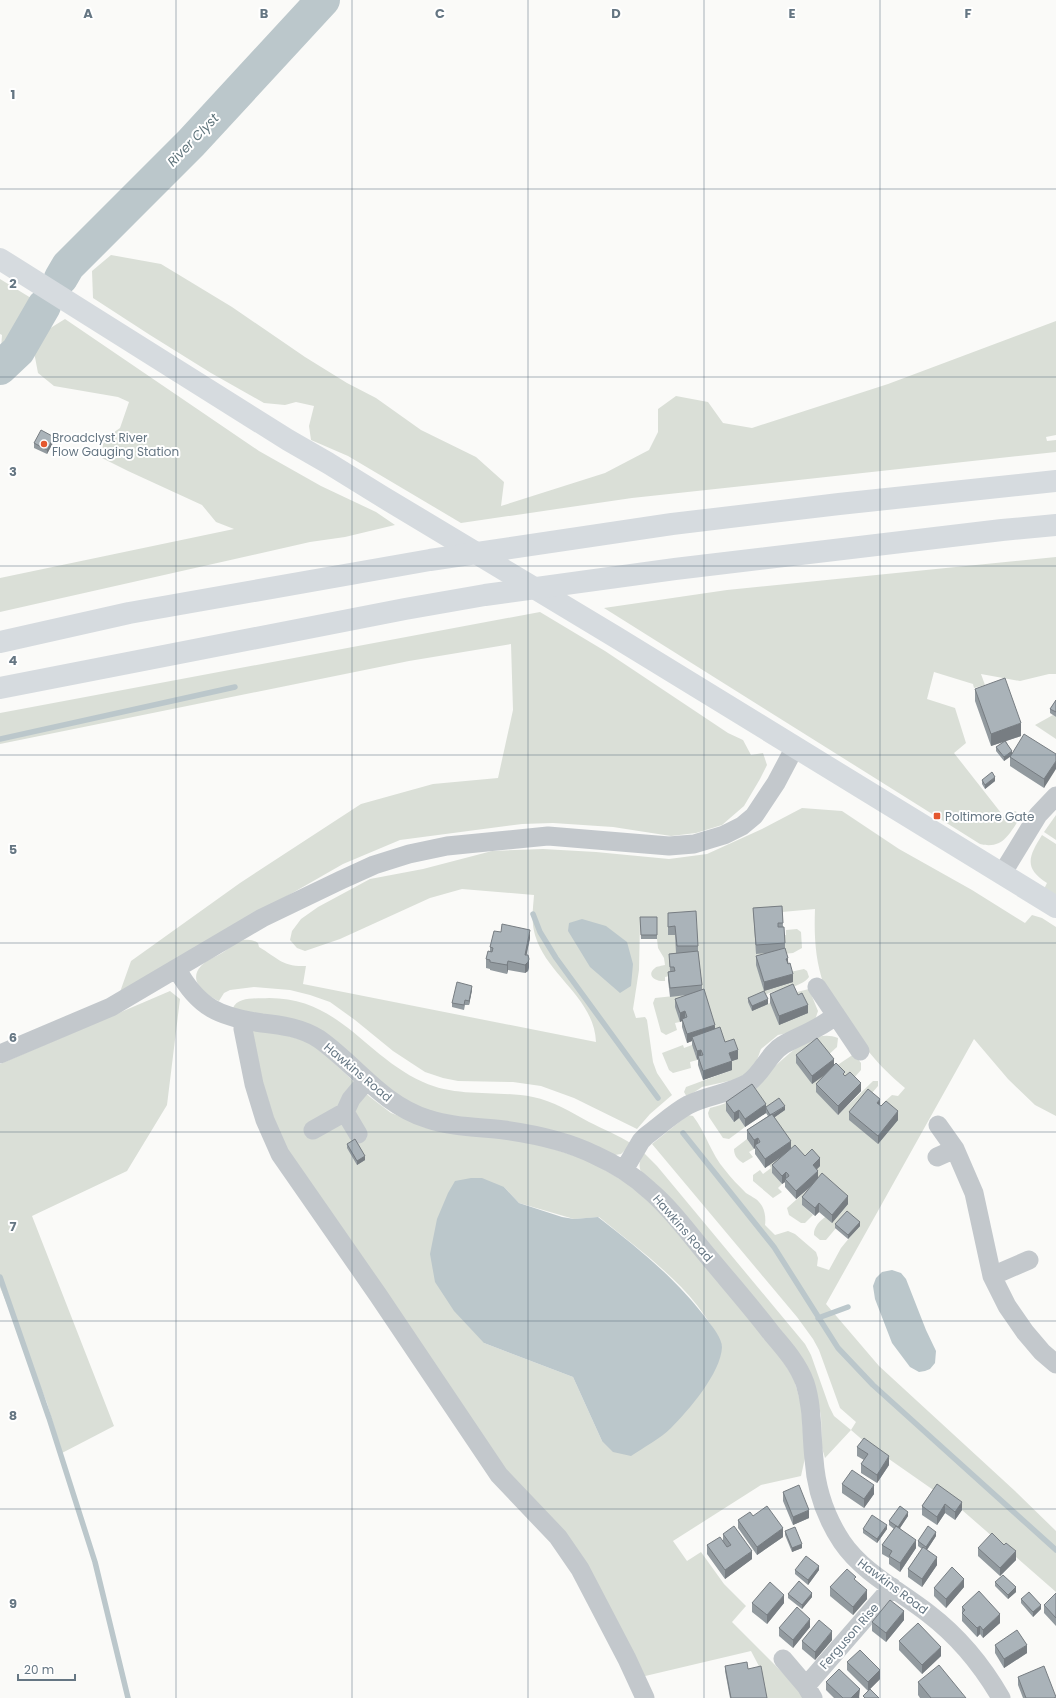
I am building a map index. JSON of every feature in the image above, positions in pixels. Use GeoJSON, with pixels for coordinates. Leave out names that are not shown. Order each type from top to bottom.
{"type":"FeatureCollection","features":[{"type":"Feature","properties":{"kind":"main road"},"geometry":{"type":"LineString","coordinates":[[0,259],[288,440],[614,636],[1056,907]]}},
{"type":"Feature","properties":{"kind":"main road"},"geometry":{"type":"LineString","coordinates":[[0,642],[129,613],[430,560],[679,524],[847,503],[1056,481]]}},
{"type":"Feature","properties":{"kind":"main road"},"geometry":{"type":"LineString","coordinates":[[0,688],[405,609],[485,595],[675,568],[1056,525]]}},
{"type":"Feature","properties":{"kind":"street"},"geometry":{"type":"LineString","coordinates":[[0,1054],[111,1007],[262,918],[361,871],[409,854],[447,846],[548,836],[668,846],[694,844],[717,837],[742,826],[754,816],[776,783],[795,747]]}},
{"type":"Feature","properties":{"kind":"street"},"geometry":{"type":"LineString","coordinates":[[1002,874],[1038,815],[1056,796]]}},
{"type":"Feature","properties":{"kind":"street","name":"Hawkins Road"},"geometry":{"type":"LineString","coordinates":[[177,969],[188,989],[211,1009],[243,1020],[281,1025],[299,1030],[317,1038],[390,1100],[426,1119],[448,1124],[529,1134],[592,1153],[624,1170],[651,1191],[746,1300],[790,1354],[804,1380],[810,1401],[814,1461],[820,1496],[832,1525],[843,1544],[853,1556],[950,1631],[964,1645],[988,1675],[1001,1698]]}},
{"type":"Feature","properties":{"kind":"street"},"geometry":{"type":"LineString","coordinates":[[818,987],[860,1051]]}},
{"type":"Feature","properties":{"kind":"street"},"geometry":{"type":"LineString","coordinates":[[624,1170],[641,1141],[687,1105],[709,1096],[728,1092],[747,1083],[756,1077],[772,1055],[782,1046],[826,1025],[836,1015]]}},
{"type":"Feature","properties":{"kind":"street"},"geometry":{"type":"LineString","coordinates":[[243,1020],[243,1029],[254,1084],[265,1120],[280,1154],[499,1475],[558,1537],[580,1569],[627,1659],[645,1698]]}},
{"type":"Feature","properties":{"kind":"street"},"geometry":{"type":"LineString","coordinates":[[313,1130],[345,1112],[351,1099],[366,1081]]}},
{"type":"Feature","properties":{"kind":"street"},"geometry":{"type":"LineString","coordinates":[[345,1112],[358,1134]]}},
{"type":"Feature","properties":{"kind":"street"},"geometry":{"type":"LineString","coordinates":[[938,1125],[955,1149],[974,1193],[992,1276],[1007,1306],[1025,1332],[1042,1352],[1056,1364]]}},
{"type":"Feature","properties":{"kind":"street"},"geometry":{"type":"LineString","coordinates":[[937,1157],[955,1149]]}},
{"type":"Feature","properties":{"kind":"street"},"geometry":{"type":"LineString","coordinates":[[992,1276],[1029,1260]]}},
{"type":"Feature","properties":{"kind":"street","name":"Ferguson Rise"},"geometry":{"type":"LineString","coordinates":[[783,1659],[810,1692],[892,1587]]}},
{"type":"Feature","properties":{"kind":"shaded area"},"geometry":{"type":"Polygon","coordinates":[[[111,255],[161,264],[232,307],[305,357],[347,383],[376,398],[421,430],[476,457],[504,482],[501,506],[605,473],[649,450],[658,432],[658,409],[676,396],[708,402],[723,423],[752,428],[888,384],[1056,321],[1056,435],[1046,437],[1047,441],[1056,440],[1056,452],[632,498],[461,523],[348,456],[311,440],[309,426],[314,406],[296,402],[285,405],[264,403],[211,373],[93,298],[92,271],[111,255]]]}},
{"type":"Feature","properties":{"kind":"shaded area"},"geometry":{"type":"Polygon","coordinates":[[[0,279],[44,306],[18,351],[9,359],[1,349],[0,279]]]}},
{"type":"Feature","properties":{"kind":"shaded area"},"geometry":{"type":"Polygon","coordinates":[[[65,319],[259,451],[321,486],[376,512],[395,525],[345,537],[310,542],[0,612],[0,578],[234,529],[216,522],[202,505],[102,458],[103,440],[120,428],[129,402],[118,397],[54,386],[38,373],[34,352],[44,332],[65,319]]]}},
{"type":"Feature","properties":{"kind":"shaded area"},"geometry":{"type":"Polygon","coordinates":[[[1056,557],[1056,674],[1049,674],[1020,681],[981,674],[985,685],[974,688],[973,684],[934,672],[927,699],[955,708],[966,743],[954,753],[1005,818],[1015,811],[1022,815],[1006,838],[1001,842],[988,845],[980,844],[604,608],[727,590],[1056,557]]]}},
{"type":"Feature","properties":{"kind":"shaded area"},"geometry":{"type":"Polygon","coordinates":[[[540,612],[605,651],[728,733],[743,740],[751,755],[763,753],[767,765],[744,806],[722,825],[696,833],[671,836],[613,827],[553,823],[522,824],[400,840],[343,864],[120,992],[131,961],[240,883],[361,804],[433,784],[498,778],[513,710],[511,644],[409,661],[0,744],[0,713],[540,612]]]}},
{"type":"Feature","properties":{"kind":"shaded area"},"geometry":{"type":"Polygon","coordinates":[[[1053,715],[1056,717],[1056,739],[1035,725],[1053,715]]]}},
{"type":"Feature","properties":{"kind":"shaded area"},"geometry":{"type":"Polygon","coordinates":[[[802,808],[842,811],[899,849],[972,890],[1025,923],[1032,915],[1042,918],[1056,927],[1056,1116],[1035,1105],[1008,1079],[974,1039],[826,1304],[879,1366],[1015,1491],[1056,1531],[1056,1592],[962,1510],[866,1443],[851,1430],[856,1422],[840,1408],[819,1350],[813,1339],[797,1317],[652,1144],[688,1115],[693,1116],[702,1129],[720,1164],[746,1193],[756,1199],[763,1207],[765,1213],[765,1225],[775,1235],[788,1231],[795,1234],[816,1252],[818,1258],[817,1266],[829,1270],[841,1248],[859,1226],[847,1215],[826,1240],[820,1240],[814,1235],[815,1230],[817,1225],[826,1216],[848,1204],[802,1205],[813,1215],[805,1223],[801,1223],[789,1215],[787,1208],[818,1180],[772,1173],[782,1184],[778,1188],[782,1192],[773,1198],[753,1181],[753,1175],[760,1170],[763,1174],[771,1168],[769,1165],[771,1120],[785,1110],[765,1112],[726,1111],[733,1121],[739,1118],[745,1127],[729,1139],[723,1138],[709,1117],[708,1113],[710,1108],[728,1102],[745,1091],[802,1044],[811,1039],[820,1037],[829,1036],[838,1038],[837,1047],[826,1057],[839,1114],[873,1081],[878,1081],[878,1086],[849,1120],[887,1108],[882,1104],[892,1095],[898,1096],[905,1088],[885,1070],[869,1052],[825,988],[817,957],[815,938],[815,909],[771,913],[784,935],[786,935],[786,930],[797,929],[801,932],[802,948],[793,953],[783,954],[790,972],[804,969],[807,971],[809,977],[801,984],[765,995],[752,1010],[770,1003],[780,1025],[793,993],[809,989],[818,1011],[814,1023],[793,1032],[778,1035],[761,1049],[754,1068],[738,1079],[702,1087],[687,1097],[684,1092],[686,1087],[732,1070],[729,1062],[738,1058],[698,1043],[704,998],[680,1022],[675,1023],[677,1030],[666,1035],[661,1032],[653,1003],[655,998],[702,993],[670,976],[665,977],[665,981],[659,981],[653,978],[651,974],[652,971],[657,967],[665,965],[664,958],[658,948],[657,939],[640,922],[639,970],[633,1009],[636,1018],[645,1017],[647,1020],[653,1062],[657,1073],[672,1095],[650,1114],[637,1129],[574,1098],[541,1086],[513,1082],[458,1081],[425,1072],[393,1051],[330,1002],[310,995],[290,990],[254,987],[230,990],[224,993],[219,1001],[204,991],[197,982],[197,972],[205,962],[240,941],[251,940],[258,943],[259,947],[281,961],[291,965],[306,966],[303,984],[596,1042],[593,1026],[587,1012],[579,999],[549,963],[541,950],[533,925],[534,895],[462,889],[430,898],[340,939],[305,951],[297,948],[290,940],[292,931],[301,919],[318,907],[370,879],[423,869],[492,851],[543,849],[596,852],[669,859],[707,854],[762,829],[802,808]],[[696,920],[675,935],[677,955],[696,920]]]}},
{"type":"Feature","properties":{"kind":"shaded area"},"geometry":{"type":"Polygon","coordinates":[[[1056,815],[1056,840],[1044,832],[1056,815]]]}},
{"type":"Feature","properties":{"kind":"shaded area"},"geometry":{"type":"Polygon","coordinates":[[[1042,835],[1056,844],[1056,897],[1044,889],[1047,883],[1034,872],[1031,867],[1034,849],[1042,835]]]}},
{"type":"Feature","properties":{"kind":"shaded area"},"geometry":{"type":"Polygon","coordinates":[[[582,919],[606,926],[627,942],[633,964],[631,986],[620,993],[590,967],[568,931],[569,923],[582,919]]]}},
{"type":"Feature","properties":{"kind":"shaded area"},"geometry":{"type":"Polygon","coordinates":[[[170,991],[180,999],[167,1105],[127,1171],[32,1216],[114,1426],[62,1453],[47,1403],[0,1287],[0,1064],[170,991]]]}},
{"type":"Feature","properties":{"kind":"shaded area"},"geometry":{"type":"Polygon","coordinates":[[[269,998],[294,1001],[315,1007],[351,1030],[384,1058],[423,1082],[449,1090],[519,1095],[548,1101],[632,1144],[621,1154],[615,1155],[412,1108],[355,1061],[233,1008],[236,1004],[244,1000],[269,998]]]}},
{"type":"Feature","properties":{"kind":"shaded area"},"geometry":{"type":"Polygon","coordinates":[[[267,1029],[314,1044],[370,1097],[391,1113],[424,1125],[529,1141],[590,1161],[648,1196],[768,1337],[794,1379],[801,1404],[805,1458],[801,1476],[761,1485],[673,1541],[687,1561],[701,1552],[724,1584],[746,1606],[732,1622],[803,1693],[806,1698],[766,1698],[761,1670],[751,1651],[641,1677],[504,1470],[284,1152],[249,1037],[253,1030],[267,1029]],[[504,1187],[484,1343],[573,1377],[602,1441],[722,1347],[712,1327],[685,1291],[652,1260],[599,1217],[574,1219],[519,1203],[504,1187]]]}},
{"type":"Feature","properties":{"kind":"shaded area"},"geometry":{"type":"Polygon","coordinates":[[[683,1045],[684,1048],[692,1045],[697,1060],[690,1062],[691,1068],[673,1073],[669,1070],[662,1053],[683,1045]]]}},
{"type":"Feature","properties":{"kind":"shaded area"},"geometry":{"type":"Polygon","coordinates":[[[854,1054],[861,1063],[861,1070],[853,1079],[845,1080],[836,1066],[854,1054]]]}},
{"type":"Feature","properties":{"kind":"shaded area"},"geometry":{"type":"Polygon","coordinates":[[[747,1139],[754,1149],[749,1152],[753,1157],[743,1163],[737,1158],[734,1149],[747,1139]]]}},
{"type":"Feature","properties":{"kind":"shaded area"},"geometry":{"type":"Polygon","coordinates":[[[644,1153],[657,1166],[805,1344],[811,1355],[834,1416],[851,1430],[825,1458],[822,1448],[821,1416],[815,1386],[641,1172],[640,1162],[644,1153]]]}},
{"type":"Feature","properties":{"kind":"shaded area"},"geometry":{"type":"Polygon","coordinates":[[[471,1178],[482,1178],[504,1187],[519,1203],[562,1217],[574,1219],[598,1217],[657,1265],[683,1291],[712,1326],[722,1344],[720,1357],[716,1368],[710,1380],[694,1402],[678,1421],[662,1436],[631,1456],[613,1452],[602,1441],[573,1377],[484,1343],[454,1311],[435,1282],[430,1254],[437,1219],[448,1193],[455,1181],[471,1178]]]}},
{"type":"Feature","properties":{"kind":"shaded area"},"geometry":{"type":"Polygon","coordinates":[[[892,1270],[901,1273],[906,1279],[936,1351],[935,1363],[930,1369],[925,1371],[919,1372],[910,1367],[892,1343],[875,1299],[873,1286],[876,1278],[882,1272],[892,1270]]]}},
{"type":"Feature","properties":{"kind":"building","name":"Broadclyst River Flow Gauging Station"},"geometry":{"type":"Polygon","coordinates":[[[41,430],[54,437],[47,450],[34,443],[41,430]]]}},
{"type":"Feature","properties":{"kind":"building"},"geometry":{"type":"Polygon","coordinates":[[[1005,678],[1021,723],[991,734],[975,689],[1005,678]]]}},
{"type":"Feature","properties":{"kind":"building"},"geometry":{"type":"Polygon","coordinates":[[[1056,700],[1056,712],[1050,709],[1056,700]]]}},
{"type":"Feature","properties":{"kind":"building"},"geometry":{"type":"Polygon","coordinates":[[[1024,734],[1056,754],[1056,761],[1044,779],[1010,757],[1024,734]]]}},
{"type":"Feature","properties":{"kind":"building"},"geometry":{"type":"Polygon","coordinates":[[[1005,741],[1012,751],[1004,757],[996,747],[1005,741]]]}},
{"type":"Feature","properties":{"kind":"building"},"geometry":{"type":"Polygon","coordinates":[[[992,772],[995,777],[985,785],[982,780],[992,772]]]}},
{"type":"Feature","properties":{"kind":"building"},"geometry":{"type":"Polygon","coordinates":[[[782,906],[783,923],[778,923],[778,927],[784,927],[785,943],[756,945],[753,908],[782,906]]]}},
{"type":"Feature","properties":{"kind":"building"},"geometry":{"type":"Polygon","coordinates":[[[696,911],[698,946],[677,946],[675,926],[668,927],[668,913],[696,911]]]}},
{"type":"Feature","properties":{"kind":"building"},"geometry":{"type":"Polygon","coordinates":[[[640,917],[657,917],[657,935],[641,935],[640,917]]]}},
{"type":"Feature","properties":{"kind":"building"},"geometry":{"type":"Polygon","coordinates":[[[502,924],[530,930],[525,955],[528,955],[529,959],[525,965],[508,961],[507,965],[490,962],[490,960],[486,959],[488,951],[492,952],[493,948],[490,947],[494,931],[501,932],[502,924]]]}},
{"type":"Feature","properties":{"kind":"building"},"geometry":{"type":"Polygon","coordinates":[[[785,948],[788,958],[786,959],[788,964],[790,963],[793,974],[764,982],[756,956],[785,948]]]}},
{"type":"Feature","properties":{"kind":"building"},"geometry":{"type":"Polygon","coordinates":[[[698,951],[702,985],[670,988],[668,972],[675,971],[674,967],[670,967],[669,954],[698,951]]]}},
{"type":"Feature","properties":{"kind":"building"},"geometry":{"type":"Polygon","coordinates":[[[457,982],[472,986],[469,1001],[465,1000],[464,1005],[452,1003],[457,982]]]}},
{"type":"Feature","properties":{"kind":"building"},"geometry":{"type":"Polygon","coordinates":[[[793,984],[798,995],[802,993],[808,1005],[779,1016],[770,994],[793,984]]]}},
{"type":"Feature","properties":{"kind":"building"},"geometry":{"type":"Polygon","coordinates":[[[704,989],[715,1025],[687,1034],[682,1019],[687,1017],[685,1011],[680,1013],[675,999],[704,989]]]}},
{"type":"Feature","properties":{"kind":"building"},"geometry":{"type":"Polygon","coordinates":[[[764,991],[768,999],[752,1006],[748,998],[764,991]]]}},
{"type":"Feature","properties":{"kind":"building"},"geometry":{"type":"Polygon","coordinates":[[[720,1027],[725,1042],[734,1039],[738,1050],[729,1053],[732,1061],[703,1071],[698,1056],[703,1055],[701,1050],[697,1051],[692,1037],[720,1027]]]}},
{"type":"Feature","properties":{"kind":"building"},"geometry":{"type":"Polygon","coordinates":[[[817,1038],[834,1059],[812,1076],[796,1055],[817,1038]]]}},
{"type":"Feature","properties":{"kind":"building"},"geometry":{"type":"Polygon","coordinates":[[[836,1063],[845,1072],[843,1074],[845,1076],[850,1072],[861,1083],[838,1106],[816,1084],[836,1063]]]}},
{"type":"Feature","properties":{"kind":"building"},"geometry":{"type":"Polygon","coordinates":[[[752,1084],[766,1104],[745,1119],[739,1110],[734,1113],[726,1102],[752,1084]]]}},
{"type":"Feature","properties":{"kind":"building"},"geometry":{"type":"Polygon","coordinates":[[[868,1089],[880,1099],[877,1103],[881,1106],[886,1101],[898,1111],[878,1136],[849,1112],[868,1089]]]}},
{"type":"Feature","properties":{"kind":"building"},"geometry":{"type":"Polygon","coordinates":[[[779,1098],[785,1106],[770,1115],[766,1107],[779,1098]]]}},
{"type":"Feature","properties":{"kind":"building"},"geometry":{"type":"Polygon","coordinates":[[[772,1114],[791,1141],[765,1159],[755,1145],[760,1142],[758,1138],[754,1140],[747,1130],[772,1114]]]}},
{"type":"Feature","properties":{"kind":"building"},"geometry":{"type":"Polygon","coordinates":[[[355,1139],[365,1156],[357,1161],[347,1144],[355,1139]]]}},
{"type":"Feature","properties":{"kind":"building"},"geometry":{"type":"Polygon","coordinates":[[[795,1145],[805,1156],[812,1149],[820,1158],[813,1165],[818,1171],[796,1191],[785,1179],[789,1176],[788,1174],[786,1172],[782,1176],[772,1165],[795,1145]]]}},
{"type":"Feature","properties":{"kind":"building"},"geometry":{"type":"Polygon","coordinates":[[[822,1173],[848,1196],[832,1215],[819,1203],[815,1208],[802,1197],[822,1173]]]}},
{"type":"Feature","properties":{"kind":"building"},"geometry":{"type":"Polygon","coordinates":[[[847,1211],[860,1222],[848,1235],[835,1224],[847,1211]]]}},
{"type":"Feature","properties":{"kind":"building"},"geometry":{"type":"Polygon","coordinates":[[[864,1438],[889,1456],[877,1475],[861,1464],[868,1454],[857,1447],[864,1438]]]}},
{"type":"Feature","properties":{"kind":"building"},"geometry":{"type":"Polygon","coordinates":[[[852,1470],[874,1485],[864,1499],[842,1484],[852,1470]]]}},
{"type":"Feature","properties":{"kind":"building"},"geometry":{"type":"Polygon","coordinates":[[[937,1484],[962,1502],[955,1512],[945,1504],[937,1517],[922,1506],[937,1484]]]}},
{"type":"Feature","properties":{"kind":"building"},"geometry":{"type":"Polygon","coordinates":[[[799,1485],[809,1510],[793,1517],[783,1492],[799,1485]]]}},
{"type":"Feature","properties":{"kind":"building"},"geometry":{"type":"Polygon","coordinates":[[[767,1506],[783,1528],[757,1547],[738,1520],[750,1512],[753,1516],[767,1506]]]}},
{"type":"Feature","properties":{"kind":"building"},"geometry":{"type":"Polygon","coordinates":[[[900,1506],[908,1512],[898,1527],[889,1521],[900,1506]]]}},
{"type":"Feature","properties":{"kind":"building"},"geometry":{"type":"Polygon","coordinates":[[[872,1515],[887,1525],[877,1539],[863,1529],[872,1515]]]}},
{"type":"Feature","properties":{"kind":"building"},"geometry":{"type":"Polygon","coordinates":[[[734,1526],[752,1551],[725,1570],[707,1545],[720,1537],[727,1547],[731,1545],[723,1534],[734,1526]]]}},
{"type":"Feature","properties":{"kind":"building"},"geometry":{"type":"Polygon","coordinates":[[[896,1526],[916,1540],[900,1563],[889,1556],[892,1551],[882,1545],[896,1526]]]}},
{"type":"Feature","properties":{"kind":"building"},"geometry":{"type":"Polygon","coordinates":[[[928,1526],[936,1532],[926,1547],[918,1541],[928,1526]]]}},
{"type":"Feature","properties":{"kind":"building"},"geometry":{"type":"Polygon","coordinates":[[[795,1527],[802,1544],[792,1548],[785,1531],[795,1527]]]}},
{"type":"Feature","properties":{"kind":"building"},"geometry":{"type":"Polygon","coordinates":[[[992,1533],[1004,1545],[1006,1543],[1016,1551],[1000,1568],[978,1548],[992,1533]]]}},
{"type":"Feature","properties":{"kind":"building"},"geometry":{"type":"Polygon","coordinates":[[[923,1547],[937,1557],[922,1579],[908,1569],[923,1547]]]}},
{"type":"Feature","properties":{"kind":"building"},"geometry":{"type":"Polygon","coordinates":[[[806,1556],[819,1566],[808,1580],[795,1570],[806,1556]]]}},
{"type":"Feature","properties":{"kind":"building"},"geometry":{"type":"Polygon","coordinates":[[[952,1567],[964,1579],[946,1599],[934,1588],[952,1567]]]}},
{"type":"Feature","properties":{"kind":"building"},"geometry":{"type":"Polygon","coordinates":[[[847,1569],[856,1577],[854,1579],[867,1590],[853,1607],[830,1587],[847,1569]]]}},
{"type":"Feature","properties":{"kind":"building"},"geometry":{"type":"Polygon","coordinates":[[[1003,1575],[1016,1587],[1008,1595],[995,1582],[1003,1575]]]}},
{"type":"Feature","properties":{"kind":"building"},"geometry":{"type":"Polygon","coordinates":[[[799,1581],[812,1593],[802,1605],[788,1594],[799,1581]]]}},
{"type":"Feature","properties":{"kind":"building"},"geometry":{"type":"Polygon","coordinates":[[[770,1582],[784,1595],[767,1615],[752,1603],[770,1582]]]}},
{"type":"Feature","properties":{"kind":"building"},"geometry":{"type":"Polygon","coordinates":[[[979,1591],[1000,1614],[983,1630],[980,1626],[977,1628],[962,1613],[965,1610],[962,1607],[979,1591]]]}},
{"type":"Feature","properties":{"kind":"building"},"geometry":{"type":"Polygon","coordinates":[[[1029,1592],[1041,1605],[1033,1612],[1021,1599],[1029,1592]]]}},
{"type":"Feature","properties":{"kind":"building"},"geometry":{"type":"Polygon","coordinates":[[[1056,1593],[1056,1618],[1044,1605],[1056,1593]]]}},
{"type":"Feature","properties":{"kind":"building"},"geometry":{"type":"Polygon","coordinates":[[[890,1600],[904,1611],[886,1633],[872,1622],[890,1600]]]}},
{"type":"Feature","properties":{"kind":"building"},"geometry":{"type":"Polygon","coordinates":[[[797,1607],[810,1619],[793,1640],[779,1628],[797,1607]]]}},
{"type":"Feature","properties":{"kind":"building"},"geometry":{"type":"Polygon","coordinates":[[[819,1620],[832,1631],[815,1652],[802,1641],[819,1620]]]}},
{"type":"Feature","properties":{"kind":"building"},"geometry":{"type":"Polygon","coordinates":[[[918,1623],[941,1647],[922,1665],[899,1641],[918,1623]]]}},
{"type":"Feature","properties":{"kind":"building"},"geometry":{"type":"Polygon","coordinates":[[[1017,1630],[1027,1645],[1004,1659],[995,1645],[1017,1630]]]}},
{"type":"Feature","properties":{"kind":"building"},"geometry":{"type":"Polygon","coordinates":[[[860,1650],[880,1670],[868,1682],[847,1662],[860,1650]]]}},
{"type":"Feature","properties":{"kind":"building"},"geometry":{"type":"Polygon","coordinates":[[[747,1662],[748,1669],[761,1666],[767,1698],[731,1698],[725,1666],[747,1662]]]}},
{"type":"Feature","properties":{"kind":"building"},"geometry":{"type":"Polygon","coordinates":[[[939,1665],[966,1698],[931,1698],[918,1682],[939,1665]]]}},
{"type":"Feature","properties":{"kind":"building"},"geometry":{"type":"Polygon","coordinates":[[[1044,1666],[1056,1697],[1026,1698],[1018,1677],[1044,1666]]]}},
{"type":"Feature","properties":{"kind":"building"},"geometry":{"type":"Polygon","coordinates":[[[839,1669],[860,1689],[851,1698],[843,1698],[826,1682],[839,1669]]]}},
{"type":"Feature","properties":{"kind":"building"},"geometry":{"type":"Polygon","coordinates":[[[870,1689],[879,1698],[865,1698],[863,1696],[870,1689]]]}},
{"type":"Feature","properties":{"kind":"waterway","name":"River Clyst"},"geometry":{"type":"LineString","coordinates":[[61,278],[68,266],[191,143],[323,0]]}},
{"type":"Feature","properties":{"kind":"waterway","name":"River Clyst"},"geometry":{"type":"LineString","coordinates":[[0,368],[18,351],[44,306]]}},
{"type":"Feature","properties":{"kind":"waterway"},"geometry":{"type":"LineString","coordinates":[[0,739],[235,687]]}},
{"type":"Feature","properties":{"kind":"waterway"},"geometry":{"type":"LineString","coordinates":[[533,914],[540,932],[556,958],[658,1098]]}},
{"type":"Feature","properties":{"kind":"waterway"},"geometry":{"type":"LineString","coordinates":[[683,1133],[774,1247],[838,1348],[873,1385],[1056,1550]]}},
{"type":"Feature","properties":{"kind":"waterway"},"geometry":{"type":"LineString","coordinates":[[0,1277],[49,1418],[95,1562],[128,1698]]}},
{"type":"Feature","properties":{"kind":"waterway"},"geometry":{"type":"LineString","coordinates":[[818,1318],[848,1307]]}},
{"type":"Feature","properties":{"kind":"place","name":"Broadclyst River Flow Gauging Station"},"geometry":{"type":"Point","coordinates":[44,444]}},
{"type":"Feature","properties":{"kind":"place","name":"Poltimore Gate"},"geometry":{"type":"Point","coordinates":[937,816]}}]}
